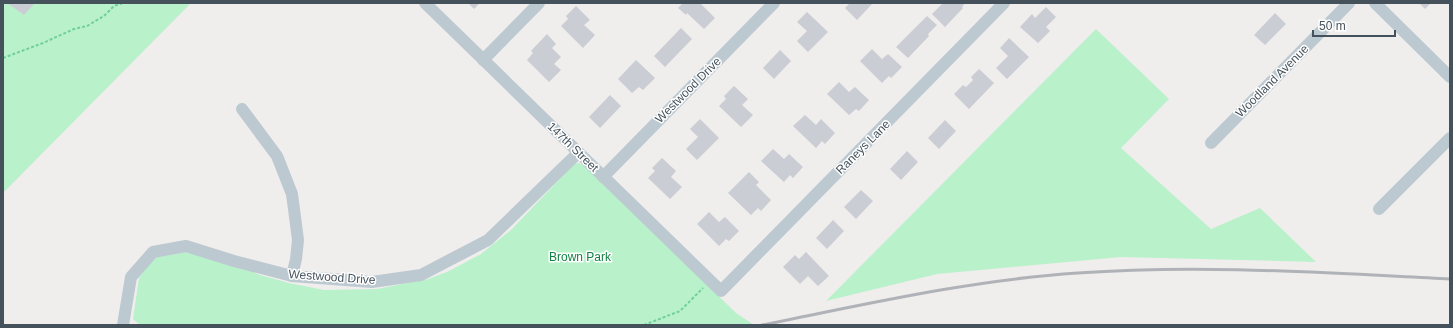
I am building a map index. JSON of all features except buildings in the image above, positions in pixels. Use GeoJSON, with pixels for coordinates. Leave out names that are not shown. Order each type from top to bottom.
{"type":"FeatureCollection","features":[{"type":"Feature","properties":{"kind":"street","name":"147th Street"},"geometry":{"type":"LineString","coordinates":[[425,3],[721,291]]}},
{"type":"Feature","properties":{"kind":"street"},"geometry":{"type":"LineString","coordinates":[[483,60],[539,3]]}},
{"type":"Feature","properties":{"kind":"street","name":"Westwood Drive"},"geometry":{"type":"LineString","coordinates":[[603,177],[774,3]]}},
{"type":"Feature","properties":{"kind":"street","name":"Raneys Lane"},"geometry":{"type":"LineString","coordinates":[[721,291],[1004,3]]}},
{"type":"Feature","properties":{"kind":"street","name":"Woodland Avenue"},"geometry":{"type":"LineString","coordinates":[[1211,142],[1349,3]]}},
{"type":"Feature","properties":{"kind":"street"},"geometry":{"type":"LineString","coordinates":[[1375,3],[1450,77]]}},
{"type":"Feature","properties":{"kind":"street"},"geometry":{"type":"LineString","coordinates":[[242,109],[277,156],[292,194],[298,240],[292,276]]}},
{"type":"Feature","properties":{"kind":"street"},"geometry":{"type":"LineString","coordinates":[[1379,209],[1450,138]]}},
{"type":"Feature","properties":{"kind":"street","name":"Westwood Drive"},"geometry":{"type":"LineString","coordinates":[[123,325],[131,277],[153,252],[186,246],[234,261],[292,276],[372,282],[421,275],[488,240],[578,153]]}},
{"type":"Feature","properties":{"kind":"path"},"geometry":{"type":"LineString","coordinates":[[3,58],[48,41],[74,29],[87,26],[104,16],[114,6],[123,3]]}},
{"type":"Feature","properties":{"kind":"path"},"geometry":{"type":"LineString","coordinates":[[644,325],[680,311],[711,281]]}},
{"type":"Feature","properties":{"kind":"green space"},"geometry":{"type":"Polygon","coordinates":[[[3,3],[191,3],[3,193],[3,3]]]}},
{"type":"Feature","properties":{"kind":"green space"},"geometry":{"type":"Polygon","coordinates":[[[1096,29],[1169,99],[1121,148],[1211,229],[1260,208],[1316,262],[1121,257],[937,274],[826,301],[1096,29]]]}},
{"type":"Feature","properties":{"kind":"green space","name":"Brown Park"},"geometry":{"type":"Polygon","coordinates":[[[579,163],[585,166],[736,313],[754,325],[140,325],[133,319],[139,278],[149,263],[157,257],[186,252],[227,261],[260,275],[289,283],[324,290],[377,289],[428,279],[447,272],[481,254],[511,230],[574,164],[579,163]]]}},
{"type":"Feature","properties":{"kind":"railway"},"geometry":{"type":"LineString","coordinates":[[762,325],[880,301],[959,287],[1038,276],[1078,273],[1124,270],[1218,269],[1450,279]]}}]}
